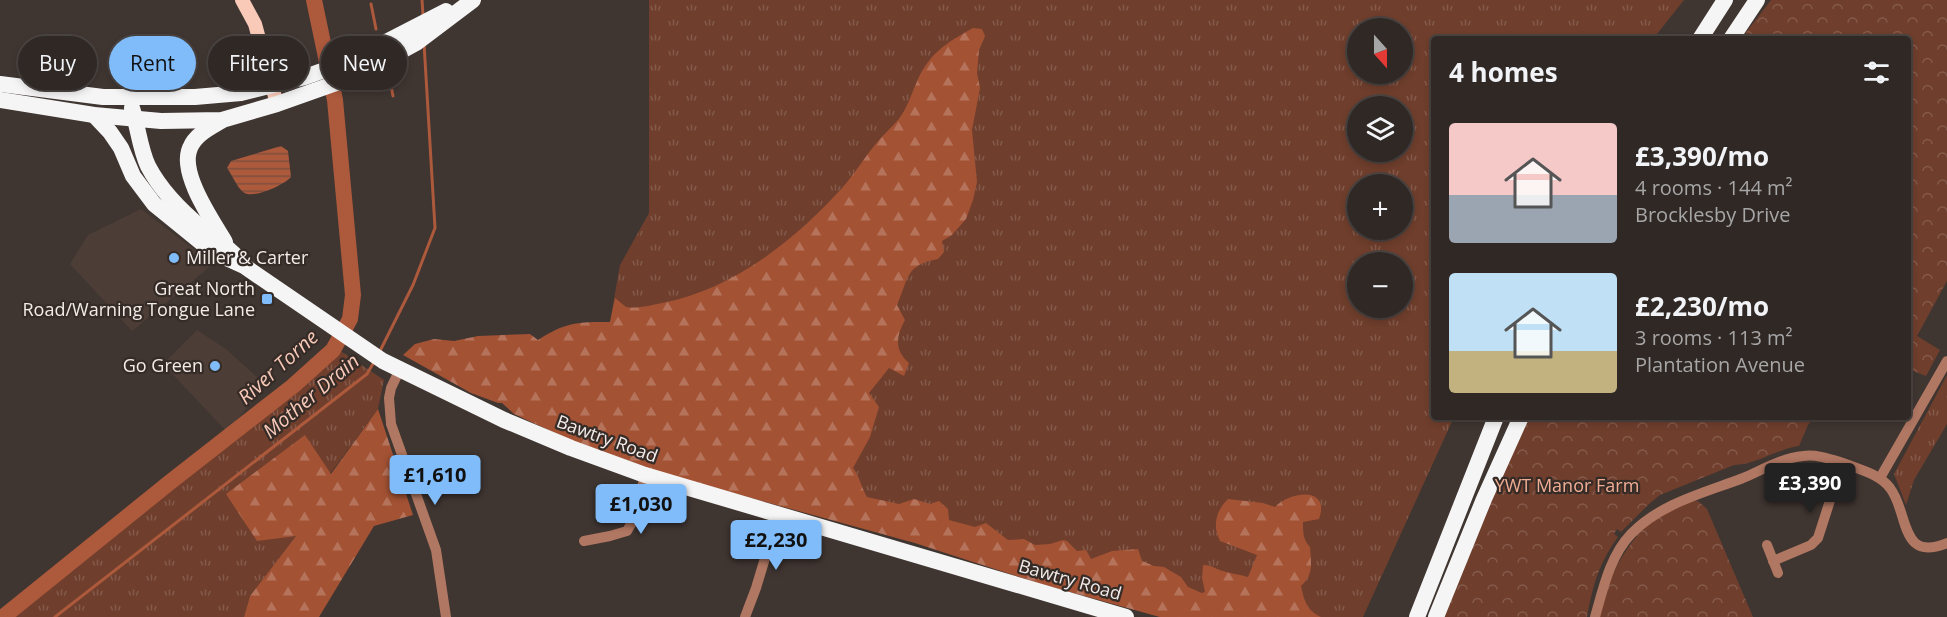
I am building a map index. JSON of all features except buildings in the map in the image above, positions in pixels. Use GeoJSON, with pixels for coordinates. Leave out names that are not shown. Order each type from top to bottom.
{"type":"FeatureCollection","features":[{"type":"Feature","properties":{"kind":"highway"},"geometry":{"type":"LineString","coordinates":[[407,40],[471,0]]}},
{"type":"Feature","properties":{"kind":"highway"},"geometry":{"type":"LineString","coordinates":[[1702,36],[1725,0]]}},
{"type":"Feature","properties":{"kind":"highway"},"geometry":{"type":"LineString","coordinates":[[1733,36],[1757,0]]}},
{"type":"Feature","properties":{"kind":"highway"},"geometry":{"type":"LineString","coordinates":[[0,84],[103,98],[195,97],[255,90]]}},
{"type":"Feature","properties":{"kind":"highway"},"geometry":{"type":"LineString","coordinates":[[0,100],[161,121],[222,120],[306,95],[321,86]]}},
{"type":"Feature","properties":{"kind":"highway","name":"Bawtry Road"},"geometry":{"type":"LineString","coordinates":[[121,148],[129,117],[129,98]]}},
{"type":"Feature","properties":{"kind":"highway","name":"Bawtry Road"},"geometry":{"type":"LineString","coordinates":[[94,114],[121,148],[133,176],[154,204],[213,252],[244,266],[383,361],[504,420],[645,475],[1126,617]]}},
{"type":"Feature","properties":{"kind":"highway","name":"Bawtry Road"},"geometry":{"type":"LineString","coordinates":[[129,117],[148,165],[163,190],[176,205],[228,247],[244,266]]}},
{"type":"Feature","properties":{"kind":"highway"},"geometry":{"type":"LineString","coordinates":[[222,120],[197,137],[190,146],[188,155],[190,178],[228,247]]}},
{"type":"Feature","properties":{"kind":"highway"},"geometry":{"type":"LineString","coordinates":[[1417,617],[1495,420]]}},
{"type":"Feature","properties":{"kind":"highway"},"geometry":{"type":"LineString","coordinates":[[1436,617],[1484,499],[1520,420]]}},
{"type":"Feature","properties":{"kind":"main road"},"geometry":{"type":"LineString","coordinates":[[242,0],[255,24],[258,36]]}},
{"type":"Feature","properties":{"kind":"main road"},"geometry":{"type":"LineString","coordinates":[[274,90],[277,104]]}},
{"type":"Feature","properties":{"kind":"street"},"geometry":{"type":"LineString","coordinates":[[1913,411],[1947,362]]}},
{"type":"Feature","properties":{"kind":"street"},"geometry":{"type":"LineString","coordinates":[[400,369],[391,388],[389,399],[391,424],[436,550],[446,617]]}},
{"type":"Feature","properties":{"kind":"street"},"geometry":{"type":"LineString","coordinates":[[1880,478],[1909,420]]}},
{"type":"Feature","properties":{"kind":"street"},"geometry":{"type":"LineString","coordinates":[[1595,617],[1614,560],[1629,536],[1647,520],[1692,497],[1792,458],[1816,455],[1880,478],[1890,487],[1895,496],[1912,541],[1921,547],[1936,548],[1947,543]]}},
{"type":"Feature","properties":{"kind":"street"},"geometry":{"type":"LineString","coordinates":[[1773,561],[1811,545],[1818,538],[1842,463]]}},
{"type":"Feature","properties":{"kind":"street"},"geometry":{"type":"LineString","coordinates":[[584,541],[627,531],[635,517],[645,475]]}},
{"type":"Feature","properties":{"kind":"street"},"geometry":{"type":"LineString","coordinates":[[745,617],[778,515]]}},
{"type":"Feature","properties":{"kind":"street"},"geometry":{"type":"LineString","coordinates":[[1767,545],[1778,573]]}},
{"type":"Feature","properties":{"kind":"shaded area"},"geometry":{"type":"Polygon","coordinates":[[[281,146],[288,151],[291,177],[260,193],[243,192],[227,168],[231,161],[281,146]]]}},
{"type":"Feature","properties":{"kind":"shaded area"},"geometry":{"type":"Polygon","coordinates":[[[141,209],[213,264],[132,331],[70,264],[88,235],[141,209]]]}},
{"type":"Feature","properties":{"kind":"shaded area"},"geometry":{"type":"Polygon","coordinates":[[[197,330],[226,349],[266,385],[227,432],[163,364],[197,330]]]}},
{"type":"Feature","properties":{"kind":"green space"},"geometry":{"type":"Polygon","coordinates":[[[649,0],[1684,0],[1655,36],[1431,36],[1431,420],[1453,420],[1363,617],[1160,617],[1038,583],[915,543],[668,475],[610,322],[620,265],[649,213],[649,0]]]}},
{"type":"Feature","properties":{"kind":"green space"},"geometry":{"type":"Polygon","coordinates":[[[1771,0],[1947,0],[1947,281],[1917,336],[1940,350],[1926,376],[1911,370],[1911,36],[1743,36],[1771,0]]]}},
{"type":"Feature","properties":{"kind":"green space"},"geometry":{"type":"Polygon","coordinates":[[[973,28],[982,29],[985,36],[979,50],[977,73],[980,88],[972,130],[977,182],[973,200],[966,219],[952,235],[942,241],[944,252],[938,259],[919,265],[910,274],[897,305],[905,320],[898,337],[899,348],[909,363],[904,376],[889,368],[869,393],[879,407],[870,437],[853,468],[867,497],[899,504],[914,499],[930,504],[939,501],[948,509],[949,520],[975,527],[986,523],[1008,540],[1024,539],[1035,545],[1067,541],[1077,551],[1086,550],[1091,559],[1112,551],[1138,549],[1142,561],[1164,567],[1181,577],[1188,587],[1202,593],[1205,592],[1202,578],[1203,565],[1248,577],[1257,555],[1220,541],[1216,529],[1217,518],[1228,499],[1263,503],[1275,507],[1290,497],[1314,496],[1321,508],[1319,519],[1303,522],[1303,532],[1310,547],[1311,564],[1310,573],[1301,586],[1307,605],[1312,612],[1321,617],[1160,617],[1038,583],[915,543],[668,475],[570,440],[514,414],[502,403],[471,393],[403,355],[415,344],[434,339],[454,341],[478,336],[530,334],[538,340],[572,324],[610,322],[615,298],[626,307],[649,306],[688,296],[738,274],[762,260],[784,243],[824,207],[843,187],[881,137],[896,123],[932,57],[946,44],[973,28]]]}},
{"type":"Feature","properties":{"kind":"green space"},"geometry":{"type":"Polygon","coordinates":[[[339,350],[384,380],[378,409],[330,474],[297,535],[250,596],[244,617],[13,617],[311,380],[339,350]]]}},
{"type":"Feature","properties":{"kind":"green space"},"geometry":{"type":"Polygon","coordinates":[[[1947,375],[1947,424],[1914,480],[1906,505],[1894,474],[1947,375]]]}},
{"type":"Feature","properties":{"kind":"green space"},"geometry":{"type":"Polygon","coordinates":[[[378,409],[413,515],[374,526],[319,617],[244,617],[250,596],[296,536],[257,541],[226,494],[305,435],[331,474],[378,409]]]}},
{"type":"Feature","properties":{"kind":"green space","name":"YWT Manor Farm"},"geometry":{"type":"Polygon","coordinates":[[[1524,420],[1812,420],[1799,446],[1751,462],[1734,465],[1660,495],[1621,532],[1617,529],[1614,534],[1618,537],[1598,575],[1587,617],[1443,617],[1524,420]]]}},
{"type":"Feature","properties":{"kind":"green space","name":"YWT Manor Farm"},"geometry":{"type":"Polygon","coordinates":[[[1691,501],[1698,501],[1707,509],[1753,617],[1598,617],[1607,586],[1632,542],[1656,518],[1669,509],[1691,501]]]}},
{"type":"Feature","properties":{"kind":"waterway","name":"River Torne"},"geometry":{"type":"LineString","coordinates":[[3,617],[293,386],[333,350],[350,319],[353,295],[335,100],[314,0]]}},
{"type":"Feature","properties":{"kind":"waterway","name":"Mother Drain"},"geometry":{"type":"LineString","coordinates":[[422,0],[423,15]]}},
{"type":"Feature","properties":{"kind":"waterway"},"geometry":{"type":"LineString","coordinates":[[371,4],[376,29]]}},
{"type":"Feature","properties":{"kind":"waterway","name":"Mother Drain"},"geometry":{"type":"LineString","coordinates":[[380,351],[413,285],[435,228],[424,43]]}},
{"type":"Feature","properties":{"kind":"waterway"},"geometry":{"type":"LineString","coordinates":[[392,90],[393,96]]}},
{"type":"Feature","properties":{"kind":"waterway","name":"Mother Drain"},"geometry":{"type":"LineString","coordinates":[[55,617],[367,374],[374,362]]}},
{"type":"Feature","properties":{"kind":"place","name":"Miller & Carter"},"geometry":{"type":"Point","coordinates":[174,258]}},
{"type":"Feature","properties":{"kind":"place","name":"Great North Road/Warning Tongue Lane"},"geometry":{"type":"Point","coordinates":[267,299]}},
{"type":"Feature","properties":{"kind":"place","name":"Go Green"},"geometry":{"type":"Point","coordinates":[215,366]}}]}
